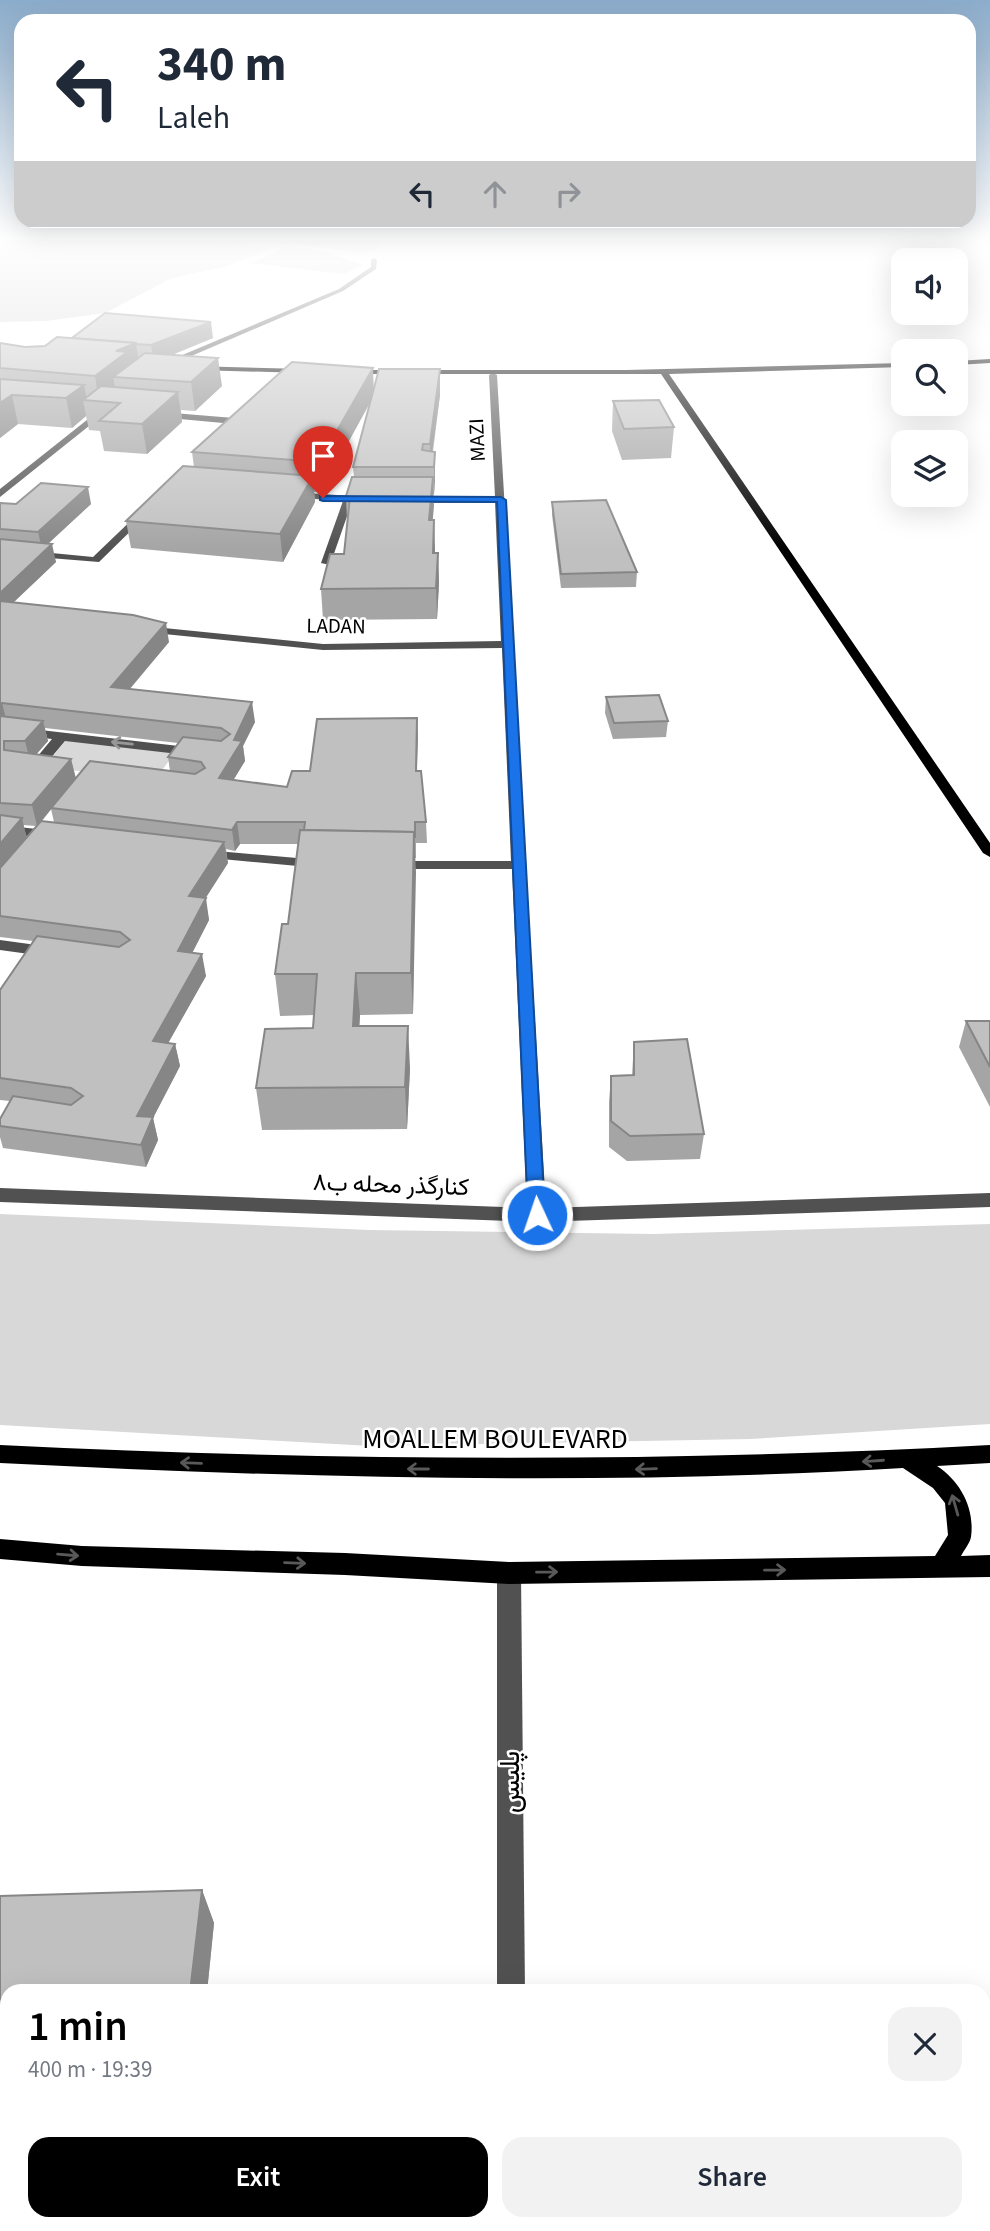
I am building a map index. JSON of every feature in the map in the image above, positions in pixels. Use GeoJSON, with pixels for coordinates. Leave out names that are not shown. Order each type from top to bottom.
{"type":"FeatureCollection","features":[{"type":"Feature","properties":{"kind":"main road"},"geometry":{"type":"LineString","coordinates":[[968,362],[990,361]]}},
{"type":"Feature","properties":{"kind":"main road"},"geometry":{"type":"LineString","coordinates":[[345,372],[665,374],[891,365]]}},
{"type":"Feature","properties":{"kind":"main road"},"geometry":{"type":"LineString","coordinates":[[157,367],[318,371]]}},
{"type":"Feature","properties":{"kind":"main road"},"geometry":{"type":"LineString","coordinates":[[665,374],[990,853]]}},
{"type":"Feature","properties":{"kind":"main road","name":"MOALLEM BOULEVARD"},"geometry":{"type":"LineString","coordinates":[[0,1454],[344,1469],[579,1471],[990,1454]]}},
{"type":"Feature","properties":{"kind":"main road"},"geometry":{"type":"LineString","coordinates":[[907,1459],[941,1480],[956,1500],[960,1537],[941,1567]]}},
{"type":"Feature","properties":{"kind":"main road"},"geometry":{"type":"LineString","coordinates":[[0,1549],[82,1556],[345,1564],[509,1573],[990,1566]]}},
{"type":"Feature","properties":{"kind":"street"},"geometry":{"type":"LineString","coordinates":[[157,367],[214,343]]}},
{"type":"Feature","properties":{"kind":"street","name":"MAZI"},"geometry":{"type":"LineString","coordinates":[[493,375],[537,1215]]}},
{"type":"Feature","properties":{"kind":"street"},"geometry":{"type":"LineString","coordinates":[[0,494],[105,411],[116,407]]}},
{"type":"Feature","properties":{"kind":"street"},"geometry":{"type":"LineString","coordinates":[[92,410],[105,411]]}},
{"type":"Feature","properties":{"kind":"street"},"geometry":{"type":"LineString","coordinates":[[226,430],[243,413]]}},
{"type":"Feature","properties":{"kind":"street"},"geometry":{"type":"LineString","coordinates":[[157,415],[234,421]]}},
{"type":"Feature","properties":{"kind":"street"},"geometry":{"type":"LineString","coordinates":[[281,494],[374,500]]}},
{"type":"Feature","properties":{"kind":"street"},"geometry":{"type":"LineString","coordinates":[[326,563],[348,500]]}},
{"type":"Feature","properties":{"kind":"street"},"geometry":{"type":"LineString","coordinates":[[400,500],[501,500]]}},
{"type":"Feature","properties":{"kind":"street"},"geometry":{"type":"LineString","coordinates":[[0,551],[96,559],[153,504]]}},
{"type":"Feature","properties":{"kind":"street","name":"LADAN"},"geometry":{"type":"LineString","coordinates":[[164,631],[323,647],[508,644]]}},
{"type":"Feature","properties":{"kind":"street"},"geometry":{"type":"LineString","coordinates":[[7,730],[178,755],[214,754]]}},
{"type":"Feature","properties":{"kind":"street"},"geometry":{"type":"LineString","coordinates":[[34,769],[62,736]]}},
{"type":"Feature","properties":{"kind":"street"},"geometry":{"type":"LineString","coordinates":[[16,766],[56,771]]}},
{"type":"Feature","properties":{"kind":"street"},"geometry":{"type":"LineString","coordinates":[[0,828],[69,837]]}},
{"type":"Feature","properties":{"kind":"street"},"geometry":{"type":"LineString","coordinates":[[187,852],[266,861],[335,864]]}},
{"type":"Feature","properties":{"kind":"street"},"geometry":{"type":"LineString","coordinates":[[376,865],[519,865]]}},
{"type":"Feature","properties":{"kind":"street"},"geometry":{"type":"LineString","coordinates":[[0,945],[29,955],[72,954]]}},
{"type":"Feature","properties":{"kind":"street","name":"کنارگذر محله ب۸"},"geometry":{"type":"LineString","coordinates":[[0,1195],[537,1215],[990,1199]]}},
{"type":"Feature","properties":{"kind":"street","name":"پلیس"},"geometry":{"type":"LineString","coordinates":[[509,1573],[511,1984]]}},
{"type":"Feature","properties":{"kind":"shaded area"},"geometry":{"type":"Polygon","coordinates":[[[67,739],[176,751],[155,780],[44,767],[67,739]]]}},
{"type":"Feature","properties":{"kind":"shaded area"},"geometry":{"type":"Polygon","coordinates":[[[0,1214],[369,1230],[653,1234],[990,1224],[990,1424],[750,1439],[371,1446],[0,1425],[0,1214]]]}},
{"type":"Feature","properties":{"kind":"building"},"geometry":{"type":"Polygon","coordinates":[[[0,343],[25,347],[45,346],[49,343],[136,343],[116,351],[127,352],[95,376],[0,368],[0,343]]]}},
{"type":"Feature","properties":{"kind":"building"},"geometry":{"type":"Polygon","coordinates":[[[145,353],[218,358],[191,382],[113,377],[145,353]]]}},
{"type":"Feature","properties":{"kind":"building"},"geometry":{"type":"Polygon","coordinates":[[[292,362],[373,368],[319,462],[192,452],[292,362]]]}},
{"type":"Feature","properties":{"kind":"building"},"geometry":{"type":"Polygon","coordinates":[[[379,369],[440,369],[430,444],[423,444],[422,450],[435,452],[434,467],[353,467],[379,369]]]}},
{"type":"Feature","properties":{"kind":"building"},"geometry":{"type":"Polygon","coordinates":[[[0,379],[84,385],[66,398],[12,395],[0,403],[0,379]]]}},
{"type":"Feature","properties":{"kind":"building"},"geometry":{"type":"Polygon","coordinates":[[[101,386],[178,392],[142,424],[99,421],[120,403],[83,400],[101,386]]]}},
{"type":"Feature","properties":{"kind":"building"},"geometry":{"type":"Polygon","coordinates":[[[659,400],[674,427],[624,429],[613,401],[659,400]]]}},
{"type":"Feature","properties":{"kind":"building"},"geometry":{"type":"Polygon","coordinates":[[[183,466],[313,476],[280,534],[126,521],[183,466]]]}},
{"type":"Feature","properties":{"kind":"building"},"geometry":{"type":"Polygon","coordinates":[[[352,477],[433,477],[429,520],[434,520],[433,553],[438,553],[436,588],[321,589],[330,554],[344,554],[350,497],[346,496],[352,477]]]}},
{"type":"Feature","properties":{"kind":"building"},"geometry":{"type":"Polygon","coordinates":[[[41,483],[88,487],[38,532],[0,529],[0,503],[16,504],[41,483]]]}},
{"type":"Feature","properties":{"kind":"building"},"geometry":{"type":"Polygon","coordinates":[[[606,500],[637,572],[561,574],[552,502],[606,500]]]}},
{"type":"Feature","properties":{"kind":"building"},"geometry":{"type":"Polygon","coordinates":[[[0,539],[52,544],[0,593],[0,539]]]}},
{"type":"Feature","properties":{"kind":"building"},"geometry":{"type":"Polygon","coordinates":[[[0,601],[133,615],[166,623],[111,687],[252,702],[234,740],[242,741],[219,778],[287,787],[292,771],[310,771],[317,719],[417,718],[416,771],[421,771],[426,822],[415,822],[414,837],[414,832],[304,830],[305,822],[237,822],[232,830],[51,808],[90,761],[195,774],[205,768],[201,762],[168,757],[183,737],[221,741],[230,734],[221,728],[0,704],[0,601]]]}},
{"type":"Feature","properties":{"kind":"building"},"geometry":{"type":"Polygon","coordinates":[[[659,695],[668,721],[614,723],[606,697],[659,695]]]}},
{"type":"Feature","properties":{"kind":"building"},"geometry":{"type":"Polygon","coordinates":[[[0,716],[43,721],[25,741],[4,741],[4,750],[71,759],[32,805],[0,803],[0,716]]]}},
{"type":"Feature","properties":{"kind":"building"},"geometry":{"type":"Polygon","coordinates":[[[0,815],[22,818],[0,844],[0,815]]]}},
{"type":"Feature","properties":{"kind":"building"},"geometry":{"type":"Polygon","coordinates":[[[41,821],[224,842],[189,896],[206,898],[178,951],[202,954],[153,1041],[175,1044],[137,1116],[153,1117],[141,1145],[0,1126],[0,1119],[13,1096],[71,1105],[83,1096],[71,1088],[0,1078],[0,990],[37,936],[119,947],[130,940],[120,932],[0,916],[0,868],[41,821]]]}},
{"type":"Feature","properties":{"kind":"building"},"geometry":{"type":"Polygon","coordinates":[[[300,830],[414,832],[411,973],[356,973],[353,1026],[408,1026],[405,1087],[256,1088],[265,1029],[313,1028],[317,974],[275,974],[282,924],[288,924],[300,830]]]}},
{"type":"Feature","properties":{"kind":"building"},"geometry":{"type":"Polygon","coordinates":[[[966,1021],[990,1021],[990,1067],[966,1021]]]}},
{"type":"Feature","properties":{"kind":"building"},"geometry":{"type":"Polygon","coordinates":[[[687,1039],[704,1134],[630,1136],[611,1121],[611,1076],[634,1075],[634,1042],[687,1039]]]}},
{"type":"Feature","properties":{"kind":"building"},"geometry":{"type":"Polygon","coordinates":[[[202,1890],[191,1984],[0,1984],[0,1896],[202,1890]]]}},
{"type":"Feature","properties":{"kind":"route"},"geometry":{"type":"LineString","coordinates":[[323,498],[501,500],[537,1215]]}}]}
